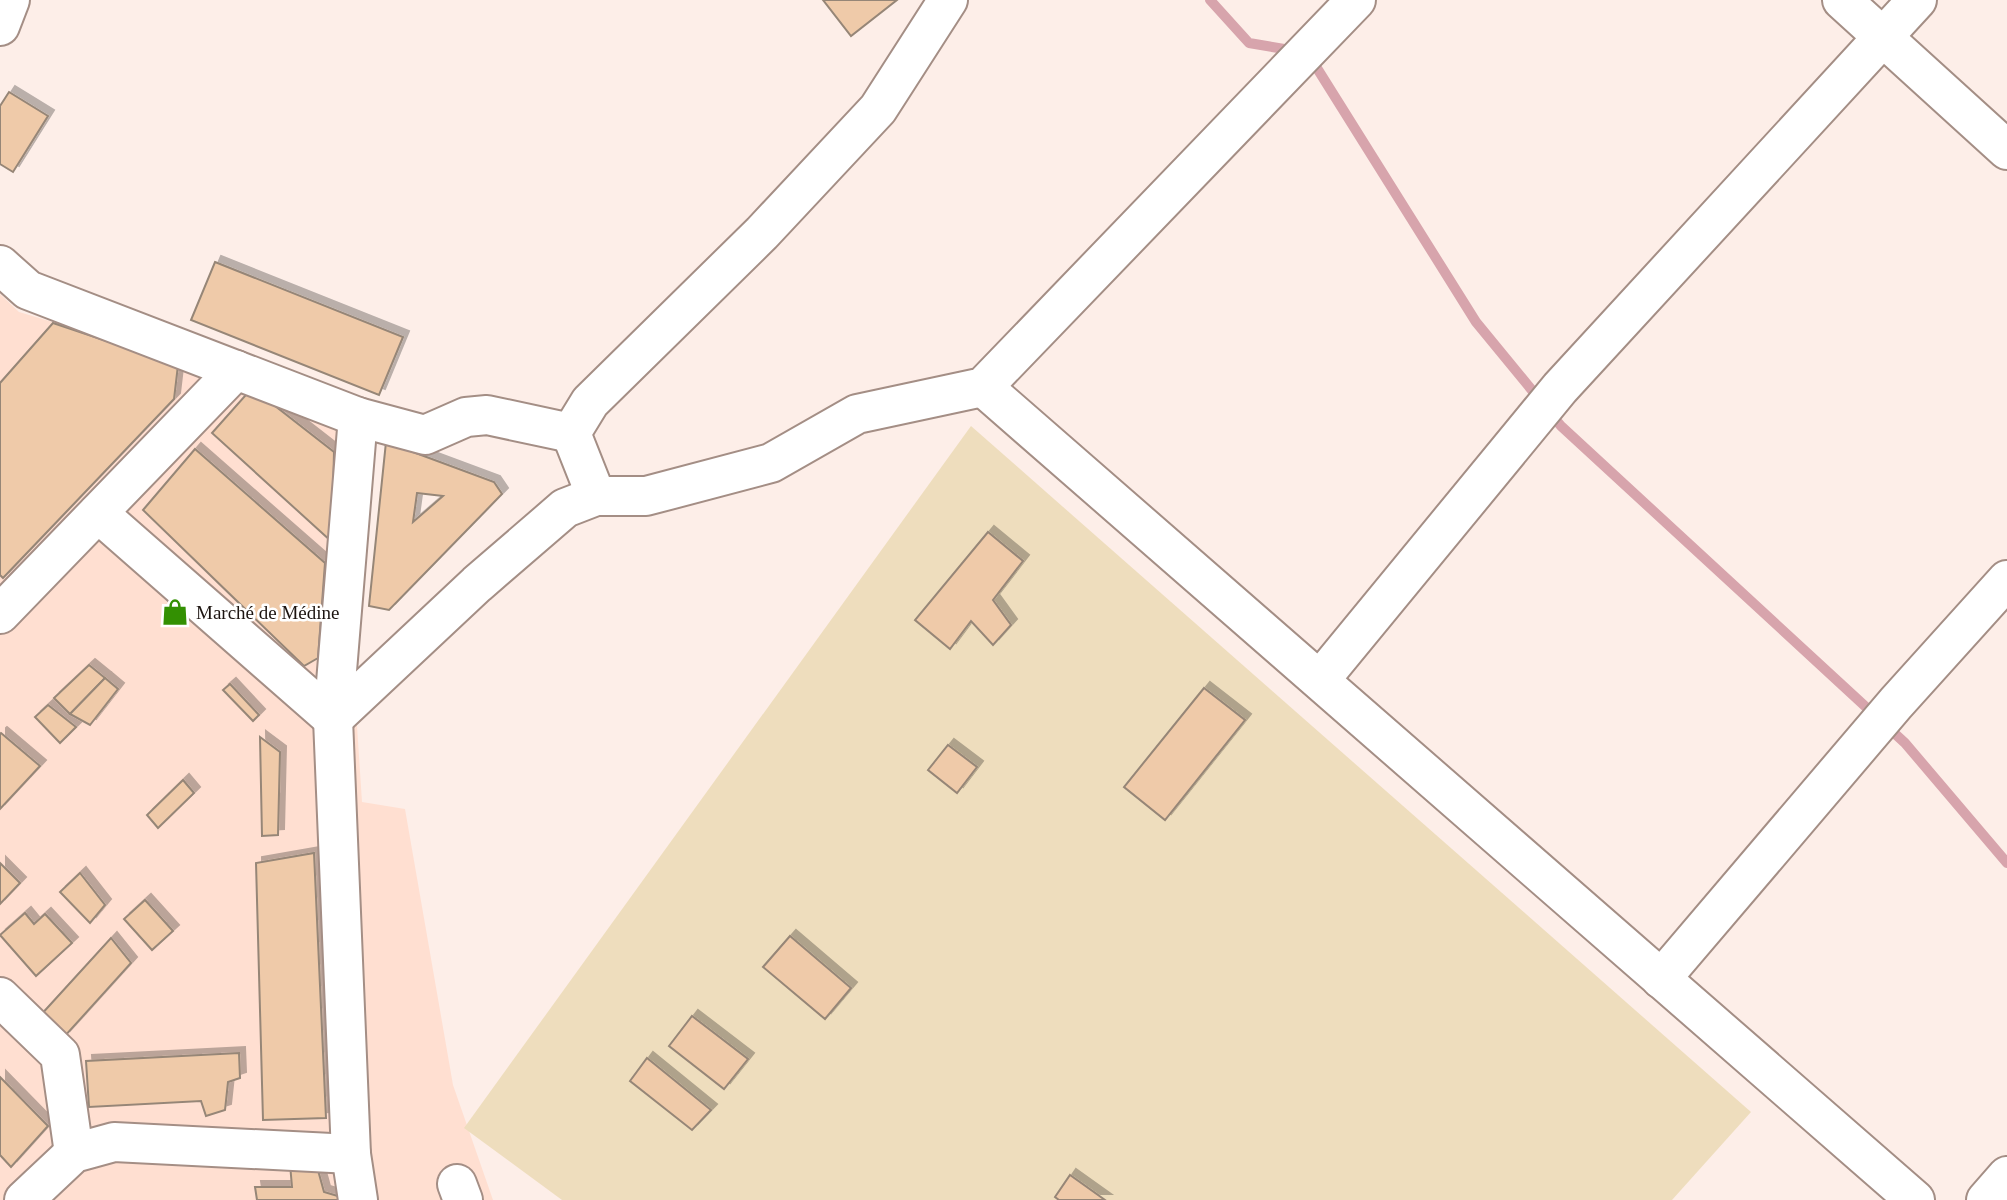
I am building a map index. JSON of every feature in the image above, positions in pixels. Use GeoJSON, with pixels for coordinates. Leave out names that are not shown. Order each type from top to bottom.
{"type":"FeatureCollection","features":[{"type":"Feature","properties":{"kind":"street"},"geometry":{"type":"LineString","coordinates":[[0,26],[10,0]]}},
{"type":"Feature","properties":{"kind":"street"},"geometry":{"type":"LineString","coordinates":[[571,433],[590,402],[761,233],[878,109],[948,0]]}},
{"type":"Feature","properties":{"kind":"street"},"geometry":{"type":"LineString","coordinates":[[333,719],[477,584],[565,508],[596,496],[646,496],[771,463],[857,414],[983,387],[1356,0]]}},
{"type":"Feature","properties":{"kind":"street"},"geometry":{"type":"LineString","coordinates":[[1842,0],[2007,150]]}},
{"type":"Feature","properties":{"kind":"street"},"geometry":{"type":"LineString","coordinates":[[1320,680],[1560,388],[1917,0]]}},
{"type":"Feature","properties":{"kind":"street"},"geometry":{"type":"LineString","coordinates":[[0,265],[28,290],[358,417],[425,435],[466,417],[487,415],[571,433]]}},
{"type":"Feature","properties":{"kind":"street"},"geometry":{"type":"LineString","coordinates":[[0,614],[236,370]]}},
{"type":"Feature","properties":{"kind":"street"},"geometry":{"type":"LineString","coordinates":[[983,387],[1915,1200]]}},
{"type":"Feature","properties":{"kind":"street"},"geometry":{"type":"LineString","coordinates":[[358,417],[333,719],[351,1154],[358,1200]]}},
{"type":"Feature","properties":{"kind":"street"},"geometry":{"type":"LineString","coordinates":[[571,433],[596,496]]}},
{"type":"Feature","properties":{"kind":"street"},"geometry":{"type":"LineString","coordinates":[[98,513],[333,719]]}},
{"type":"Feature","properties":{"kind":"street"},"geometry":{"type":"LineString","coordinates":[[1661,979],[1896,703],[2007,580]]}},
{"type":"Feature","properties":{"kind":"street"},"geometry":{"type":"LineString","coordinates":[[0,997],[61,1055],[74,1153]]}},
{"type":"Feature","properties":{"kind":"street"},"geometry":{"type":"LineString","coordinates":[[24,1200],[74,1153],[114,1142],[351,1154]]}},
{"type":"Feature","properties":{"kind":"street"},"geometry":{"type":"LineString","coordinates":[[1986,1200],[2007,1176]]}},
{"type":"Feature","properties":{"kind":"shaded area","name":"Marché de Médine"},"geometry":{"type":"Polygon","coordinates":[[[0,294],[19,312],[207,368],[337,421],[362,802],[405,809],[453,1085],[493,1200],[0,1200],[0,294]]]}},
{"type":"Feature","properties":{"kind":"shaded area"},"geometry":{"type":"Polygon","coordinates":[[[971,426],[1751,1112],[1672,1200],[562,1200],[464,1128],[971,426]]]}},
{"type":"Feature","properties":{"kind":"building"},"geometry":{"type":"Polygon","coordinates":[[[823,0],[897,0],[851,36],[823,0]]]}},
{"type":"Feature","properties":{"kind":"building"},"geometry":{"type":"Polygon","coordinates":[[[9,92],[48,116],[13,172],[0,164],[0,106],[9,92]]]}},
{"type":"Feature","properties":{"kind":"building"},"geometry":{"type":"Polygon","coordinates":[[[215,262],[403,337],[379,395],[191,320],[215,262]]]}},
{"type":"Feature","properties":{"kind":"building"},"geometry":{"type":"Polygon","coordinates":[[[53,323],[178,365],[174,399],[3,578],[0,575],[0,383],[53,323]]]}},
{"type":"Feature","properties":{"kind":"building"},"geometry":{"type":"Polygon","coordinates":[[[252,388],[334,452],[332,542],[212,433],[252,388]]]}},
{"type":"Feature","properties":{"kind":"building"},"geometry":{"type":"Polygon","coordinates":[[[386,442],[494,482],[502,494],[389,610],[369,606],[386,442]],[[417,493],[413,522],[443,496],[417,493]]]}},
{"type":"Feature","properties":{"kind":"building"},"geometry":{"type":"Polygon","coordinates":[[[195,449],[325,563],[318,658],[304,666],[143,510],[195,449]]]}},
{"type":"Feature","properties":{"kind":"building"},"geometry":{"type":"Polygon","coordinates":[[[988,532],[1023,561],[993,600],[1011,625],[993,645],[971,621],[950,649],[915,620],[988,532]]]}},
{"type":"Feature","properties":{"kind":"building"},"geometry":{"type":"Polygon","coordinates":[[[89,665],[105,678],[70,714],[54,698],[89,665]]]}},
{"type":"Feature","properties":{"kind":"building"},"geometry":{"type":"Polygon","coordinates":[[[105,678],[118,689],[90,725],[70,714],[105,678]]]}},
{"type":"Feature","properties":{"kind":"building"},"geometry":{"type":"Polygon","coordinates":[[[230,684],[259,715],[253,721],[223,690],[230,684]]]}},
{"type":"Feature","properties":{"kind":"building"},"geometry":{"type":"Polygon","coordinates":[[[1204,688],[1245,720],[1165,820],[1124,787],[1204,688]]]}},
{"type":"Feature","properties":{"kind":"building"},"geometry":{"type":"Polygon","coordinates":[[[48,705],[76,727],[60,743],[35,717],[48,705]]]}},
{"type":"Feature","properties":{"kind":"building"},"geometry":{"type":"Polygon","coordinates":[[[0,734],[40,766],[0,809],[0,734]]]}},
{"type":"Feature","properties":{"kind":"building"},"geometry":{"type":"Polygon","coordinates":[[[260,737],[280,752],[278,835],[262,836],[260,737]]]}},
{"type":"Feature","properties":{"kind":"building"},"geometry":{"type":"Polygon","coordinates":[[[948,745],[977,767],[957,793],[928,770],[948,745]]]}},
{"type":"Feature","properties":{"kind":"building"},"geometry":{"type":"Polygon","coordinates":[[[183,780],[194,793],[158,828],[147,815],[183,780]]]}},
{"type":"Feature","properties":{"kind":"building"},"geometry":{"type":"Polygon","coordinates":[[[314,853],[326,1118],[263,1120],[256,863],[314,853]]]}},
{"type":"Feature","properties":{"kind":"building"},"geometry":{"type":"Polygon","coordinates":[[[0,863],[20,883],[0,904],[0,863]]]}},
{"type":"Feature","properties":{"kind":"building"},"geometry":{"type":"Polygon","coordinates":[[[80,873],[105,905],[90,923],[60,892],[80,873]]]}},
{"type":"Feature","properties":{"kind":"building"},"geometry":{"type":"Polygon","coordinates":[[[145,900],[173,931],[152,950],[124,919],[145,900]]]}},
{"type":"Feature","properties":{"kind":"building"},"geometry":{"type":"Polygon","coordinates":[[[25,913],[34,924],[45,914],[72,943],[36,976],[0,935],[25,913]]]}},
{"type":"Feature","properties":{"kind":"building"},"geometry":{"type":"Polygon","coordinates":[[[790,936],[851,988],[825,1019],[763,967],[790,936]]]}},
{"type":"Feature","properties":{"kind":"building"},"geometry":{"type":"Polygon","coordinates":[[[111,938],[131,963],[64,1037],[39,1017],[111,938]]]}},
{"type":"Feature","properties":{"kind":"building"},"geometry":{"type":"Polygon","coordinates":[[[692,1016],[748,1059],[724,1089],[669,1046],[692,1016]]]}},
{"type":"Feature","properties":{"kind":"building"},"geometry":{"type":"Polygon","coordinates":[[[239,1053],[240,1078],[228,1082],[225,1110],[206,1116],[201,1101],[89,1107],[86,1061],[239,1053]]]}},
{"type":"Feature","properties":{"kind":"building"},"geometry":{"type":"Polygon","coordinates":[[[647,1058],[711,1110],[692,1130],[630,1081],[647,1058]]]}},
{"type":"Feature","properties":{"kind":"building"},"geometry":{"type":"Polygon","coordinates":[[[0,1077],[48,1126],[11,1167],[0,1155],[0,1077]]]}},
{"type":"Feature","properties":{"kind":"building"},"geometry":{"type":"Polygon","coordinates":[[[316,1163],[324,1192],[351,1200],[257,1200],[255,1187],[292,1187],[290,1164],[316,1163]]]}},
{"type":"Feature","properties":{"kind":"building"},"geometry":{"type":"Polygon","coordinates":[[[1070,1175],[1105,1200],[1059,1200],[1055,1197],[1070,1175]]]}},
{"type":"Feature","properties":{"kind":"waterway"},"geometry":{"type":"LineString","coordinates":[[1210,0],[1249,43],[1296,51]]}},
{"type":"Feature","properties":{"kind":"waterway"},"geometry":{"type":"LineString","coordinates":[[1310,57],[1476,322],[1540,400]]}},
{"type":"Feature","properties":{"kind":"waterway"},"geometry":{"type":"LineString","coordinates":[[1550,413],[1905,743],[2007,863]]}},
{"type":"Feature","properties":{"kind":"place","name":"Marché de Médine"},"geometry":{"type":"Point","coordinates":[175,612]}}]}
